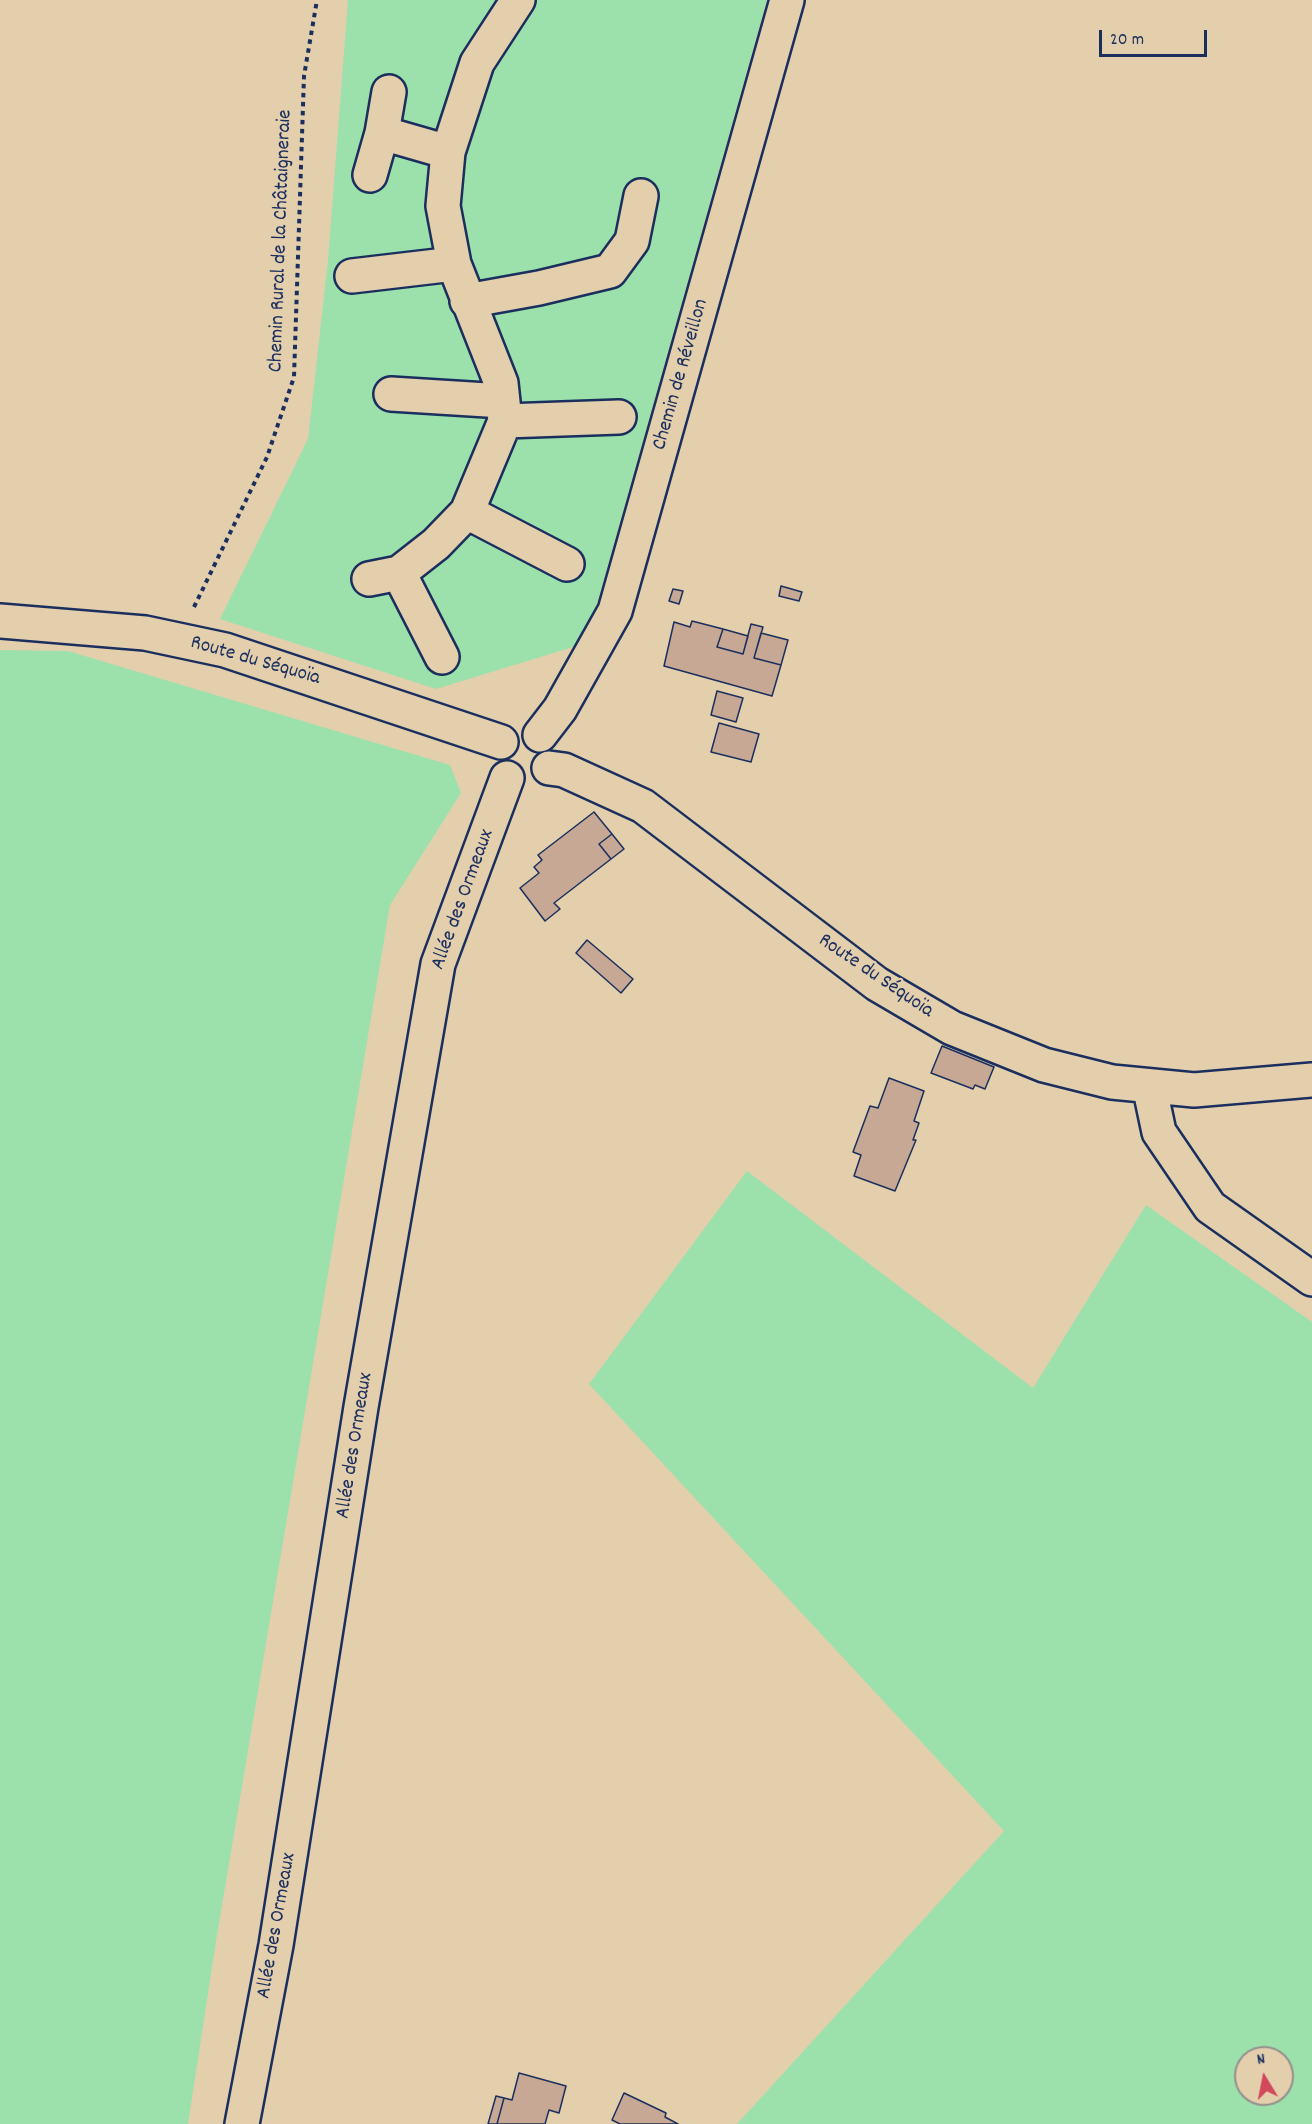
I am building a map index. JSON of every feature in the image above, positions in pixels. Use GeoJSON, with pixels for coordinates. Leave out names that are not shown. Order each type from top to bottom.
{"type":"FeatureCollection","features":[{"type":"Feature","properties":{"kind":"street"},"geometry":{"type":"LineString","coordinates":[[442,657],[384,576],[436,544],[467,512],[504,411],[501,383],[454,264],[443,206],[448,152],[477,63],[518,0]]}},
{"type":"Feature","properties":{"kind":"street","name":"Chemin de Réveillon"},"geometry":{"type":"LineString","coordinates":[[540,735],[560,709],[615,610],[788,0]]}},
{"type":"Feature","properties":{"kind":"street"},"geometry":{"type":"LineString","coordinates":[[370,174],[382,133],[389,92]]}},
{"type":"Feature","properties":{"kind":"street"},"geometry":{"type":"LineString","coordinates":[[382,133],[448,152]]}},
{"type":"Feature","properties":{"kind":"street"},"geometry":{"type":"LineString","coordinates":[[467,301],[539,288],[610,271],[632,241],[641,196]]}},
{"type":"Feature","properties":{"kind":"street"},"geometry":{"type":"LineString","coordinates":[[352,276],[454,264]]}},
{"type":"Feature","properties":{"kind":"street"},"geometry":{"type":"LineString","coordinates":[[391,394],[504,411],[619,417]]}},
{"type":"Feature","properties":{"kind":"street"},"geometry":{"type":"LineString","coordinates":[[467,512],[567,564]]}},
{"type":"Feature","properties":{"kind":"street","name":"Route du Séquoïa"},"geometry":{"type":"LineString","coordinates":[[0,621],[145,633],[225,650],[501,742]]}},
{"type":"Feature","properties":{"kind":"street"},"geometry":{"type":"LineString","coordinates":[[524,730],[540,735],[551,754],[549,768],[535,782],[526,784],[507,778],[497,761],[501,742],[508,735],[524,730]]}},
{"type":"Feature","properties":{"kind":"street","name":"Route du Séquoïa"},"geometry":{"type":"LineString","coordinates":[[549,768],[564,770],[643,806],[877,984],[952,1028],[1044,1065],[1113,1082],[1194,1090],[1312,1080]]}},
{"type":"Feature","properties":{"kind":"street","name":"Allée des Ormeaux"},"geometry":{"type":"LineString","coordinates":[[242,2124],[276,1944],[361,1407],[438,964],[507,778]]}},
{"type":"Feature","properties":{"kind":"street"},"geometry":{"type":"LineString","coordinates":[[1153,1086],[1152,1099],[1159,1132],[1210,1207],[1312,1279]]}},
{"type":"Feature","properties":{"kind":"path","name":"Chemin Rural de la Châtaigneraie"},"geometry":{"type":"LineString","coordinates":[[178,640],[267,457],[294,377],[304,76],[317,0]]}},
{"type":"Feature","properties":{"kind":"green space"},"geometry":{"type":"Polygon","coordinates":[[[348,0],[767,0],[586,643],[436,689],[220,619],[308,439],[328,260],[348,0]]]}},
{"type":"Feature","properties":{"kind":"green space"},"geometry":{"type":"Polygon","coordinates":[[[0,650],[68,651],[450,765],[461,793],[390,905],[216,1941],[188,2124],[0,2124],[0,650]]]}},
{"type":"Feature","properties":{"kind":"green space"},"geometry":{"type":"Polygon","coordinates":[[[747,1171],[1033,1388],[1146,1205],[1312,1322],[1312,2124],[737,2124],[1004,1831],[589,1384],[747,1171]]]}},
{"type":"Feature","properties":{"kind":"building"},"geometry":{"type":"Polygon","coordinates":[[[781,586],[802,592],[799,601],[779,596],[781,586]]]}},
{"type":"Feature","properties":{"kind":"building"},"geometry":{"type":"Polygon","coordinates":[[[673,589],[683,591],[679,604],[669,601],[673,589]]]}},
{"type":"Feature","properties":{"kind":"building"},"geometry":{"type":"Polygon","coordinates":[[[692,621],[723,629],[717,647],[743,654],[751,624],[763,627],[754,658],[781,665],[772,696],[664,666],[674,622],[690,627],[692,621]]]}},
{"type":"Feature","properties":{"kind":"building"},"geometry":{"type":"Polygon","coordinates":[[[723,629],[748,636],[743,654],[717,647],[723,629]]]}},
{"type":"Feature","properties":{"kind":"building"},"geometry":{"type":"Polygon","coordinates":[[[761,633],[788,640],[781,665],[754,658],[761,633]]]}},
{"type":"Feature","properties":{"kind":"building"},"geometry":{"type":"Polygon","coordinates":[[[717,691],[743,698],[736,722],[711,715],[717,691]]]}},
{"type":"Feature","properties":{"kind":"building"},"geometry":{"type":"Polygon","coordinates":[[[719,723],[759,734],[751,762],[711,752],[719,723]]]}},
{"type":"Feature","properties":{"kind":"building"},"geometry":{"type":"Polygon","coordinates":[[[594,812],[612,834],[599,844],[611,859],[554,903],[560,909],[545,921],[520,888],[539,873],[534,867],[542,860],[538,855],[594,812]]]}},
{"type":"Feature","properties":{"kind":"building"},"geometry":{"type":"Polygon","coordinates":[[[612,834],[624,849],[611,859],[599,844],[612,834]]]}},
{"type":"Feature","properties":{"kind":"building"},"geometry":{"type":"Polygon","coordinates":[[[587,940],[633,979],[621,993],[576,953],[587,940]]]}},
{"type":"Feature","properties":{"kind":"building"},"geometry":{"type":"Polygon","coordinates":[[[942,1046],[994,1067],[985,1089],[975,1085],[973,1089],[931,1073],[942,1046]]]}},
{"type":"Feature","properties":{"kind":"building"},"geometry":{"type":"Polygon","coordinates":[[[889,1078],[924,1091],[914,1121],[919,1123],[913,1140],[916,1140],[895,1191],[854,1176],[861,1155],[853,1152],[870,1106],[878,1108],[889,1078]]]}},
{"type":"Feature","properties":{"kind":"building"},"geometry":{"type":"Polygon","coordinates":[[[519,2073],[566,2086],[559,2113],[549,2110],[545,2124],[497,2124],[504,2098],[512,2100],[519,2073]]]}},
{"type":"Feature","properties":{"kind":"building"},"geometry":{"type":"Polygon","coordinates":[[[624,2093],[666,2113],[665,2117],[678,2124],[620,2124],[612,2120],[624,2093]]]}},
{"type":"Feature","properties":{"kind":"building"},"geometry":{"type":"Polygon","coordinates":[[[496,2096],[504,2098],[497,2124],[488,2124],[496,2096]]]}}]}
